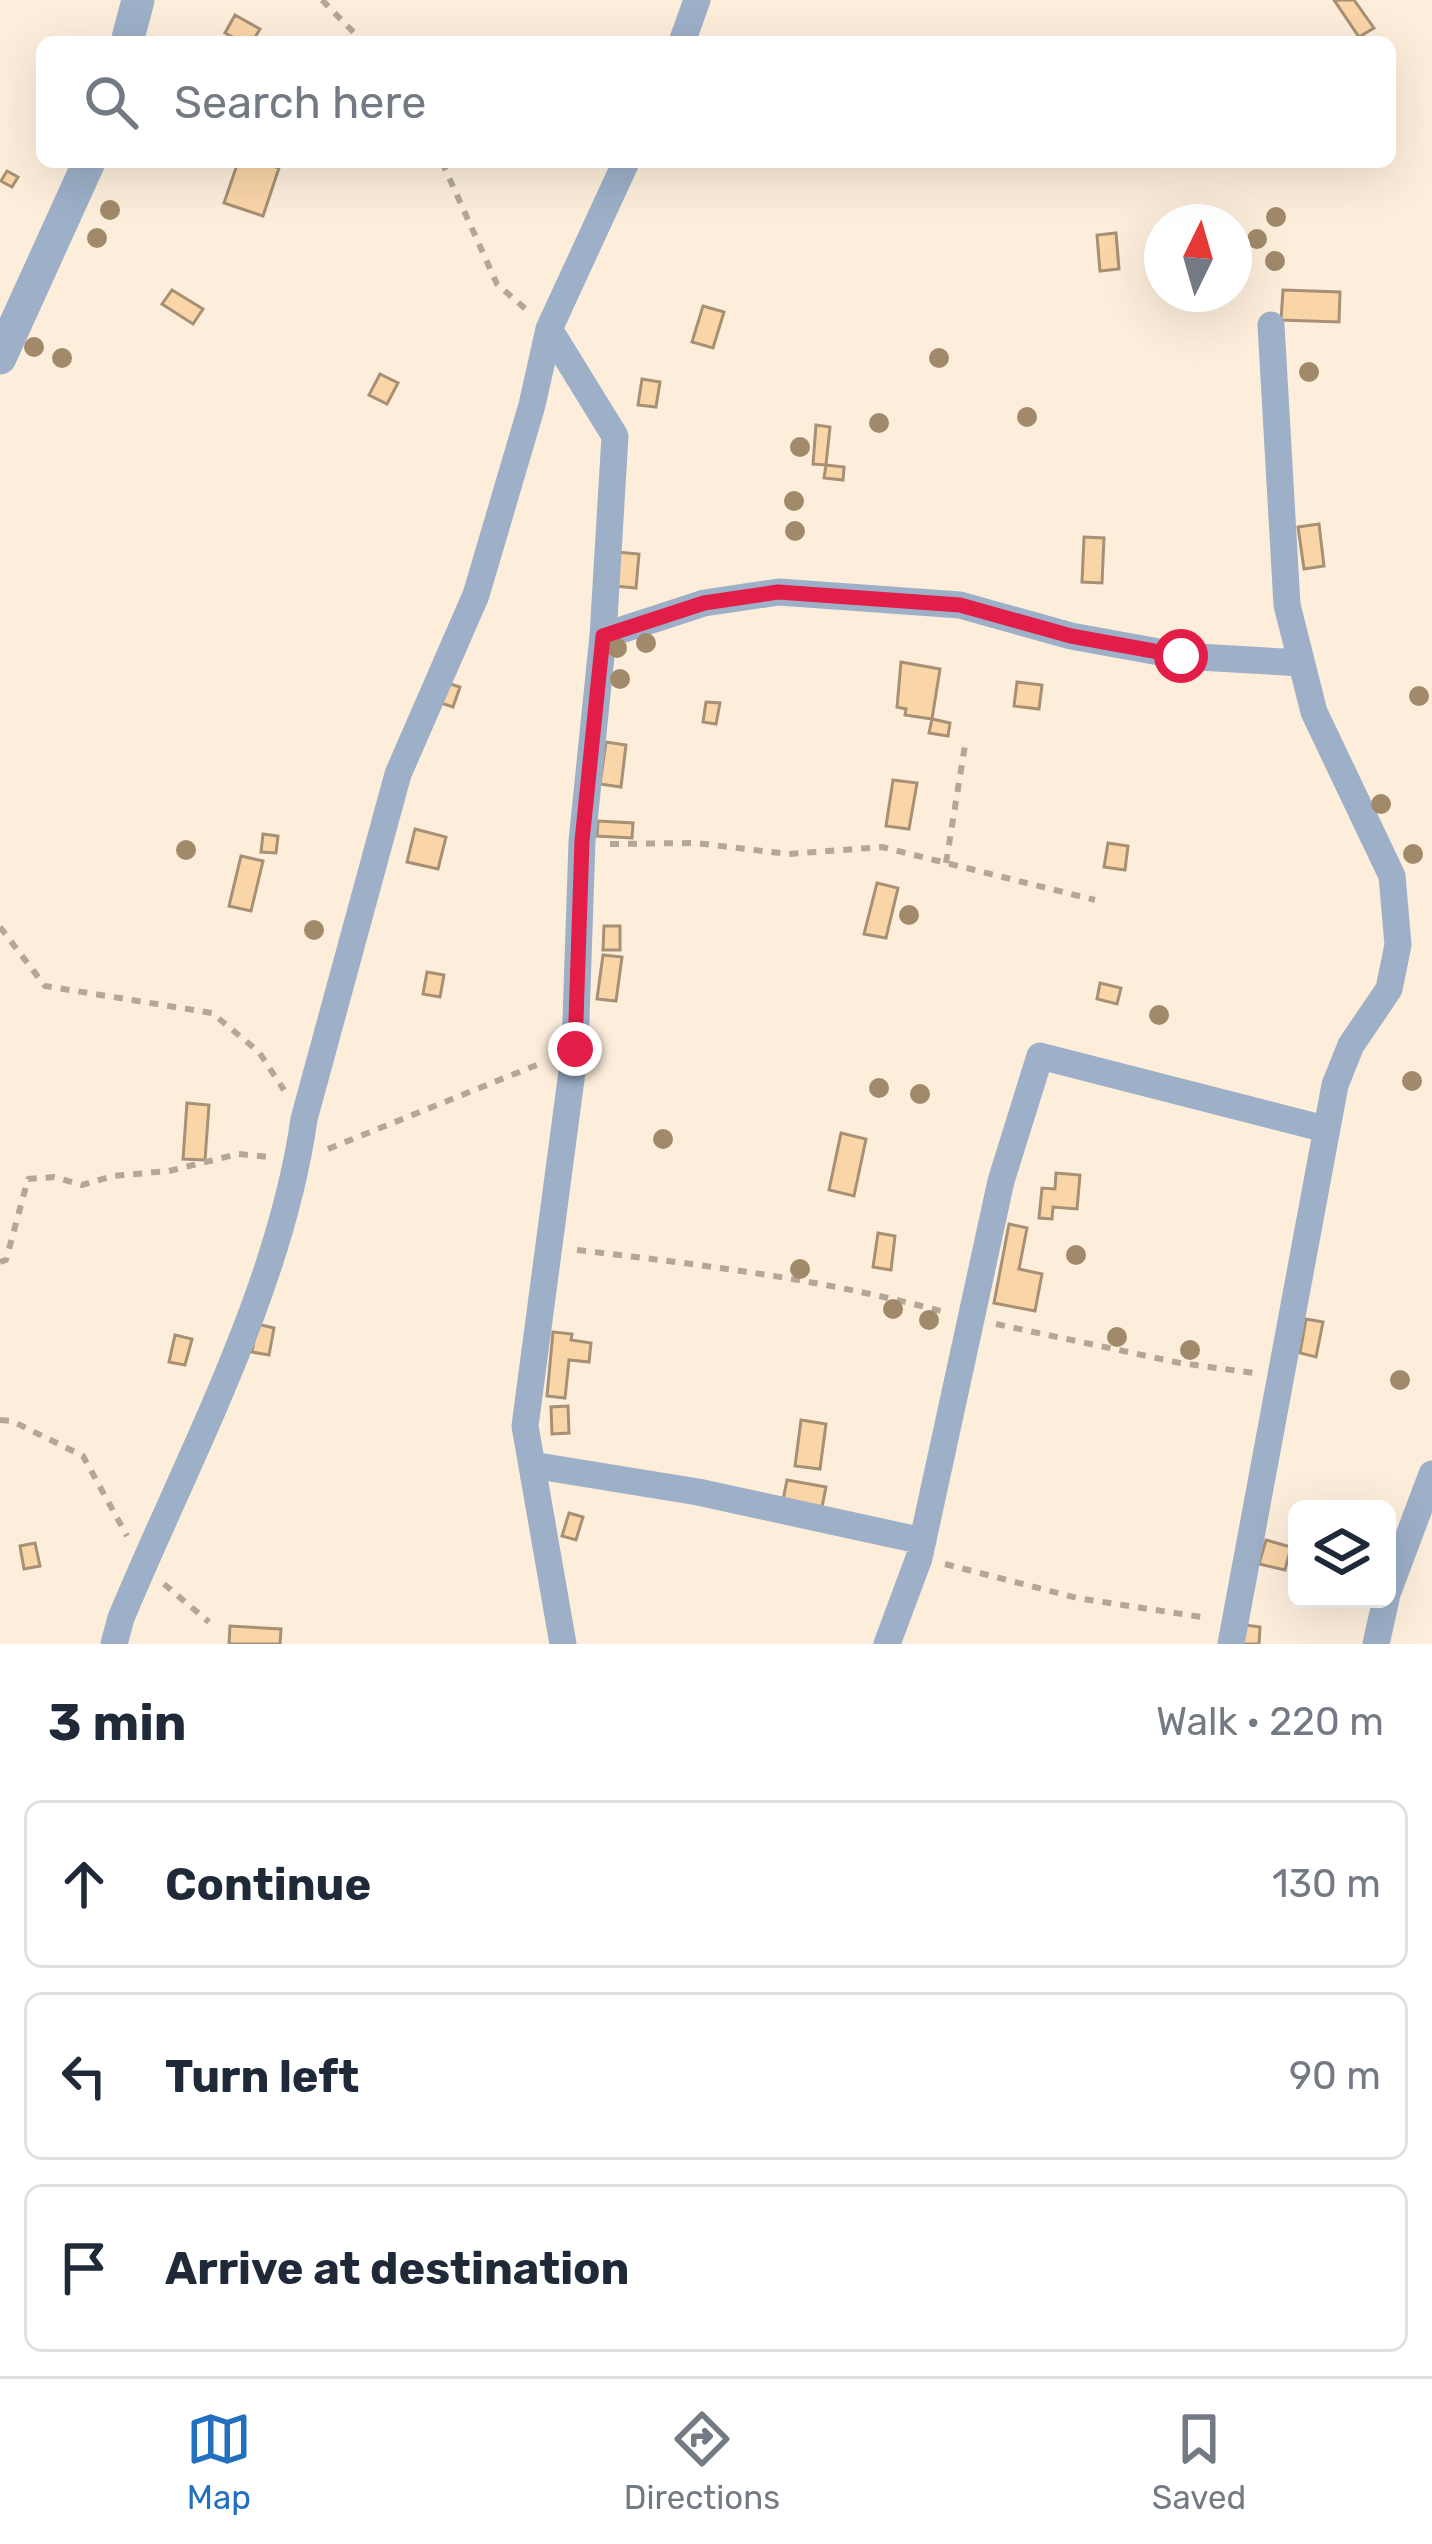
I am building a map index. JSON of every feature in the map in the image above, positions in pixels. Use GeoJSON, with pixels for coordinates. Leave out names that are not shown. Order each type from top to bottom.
{"type":"FeatureCollection","features":[{"type":"Feature","properties":{"kind":"street"},"geometry":{"type":"LineString","coordinates":[[129,36],[138,0]]}},
{"type":"Feature","properties":{"kind":"street"},"geometry":{"type":"LineString","coordinates":[[684,36],[697,0]]}},
{"type":"Feature","properties":{"kind":"street"},"geometry":{"type":"LineString","coordinates":[[0,358],[87,168]]}},
{"type":"Feature","properties":{"kind":"street"},"geometry":{"type":"LineString","coordinates":[[114,1644],[252,1311],[298,1160],[304,1119],[398,774],[476,595],[532,405],[549,329],[623,168]]}},
{"type":"Feature","properties":{"kind":"street"},"geometry":{"type":"LineString","coordinates":[[1233,1633],[1335,1085],[1352,1045],[1389,989],[1398,945],[1392,876],[1314,712],[1287,604],[1271,325]]}},
{"type":"Feature","properties":{"kind":"street"},"geometry":{"type":"LineString","coordinates":[[549,329],[615,436],[603,636],[582,841],[575,1049],[525,1426],[563,1644]]}},
{"type":"Feature","properties":{"kind":"street"},"geometry":{"type":"LineString","coordinates":[[603,636],[704,603],[778,592],[960,605],[1071,636],[1181,656],[1301,663]]}},
{"type":"Feature","properties":{"kind":"street"},"geometry":{"type":"LineString","coordinates":[[887,1644],[921,1549],[1001,1181],[1040,1056],[1325,1129]]}},
{"type":"Feature","properties":{"kind":"street"},"geometry":{"type":"LineString","coordinates":[[532,1465],[698,1492],[921,1549]]}},
{"type":"Feature","properties":{"kind":"street"},"geometry":{"type":"LineString","coordinates":[[1396,1570],[1432,1474]]}},
{"type":"Feature","properties":{"kind":"street"},"geometry":{"type":"LineString","coordinates":[[1376,1644],[1384,1608]]}},
{"type":"Feature","properties":{"kind":"path"},"geometry":{"type":"LineString","coordinates":[[322,0],[359,36]]}},
{"type":"Feature","properties":{"kind":"path"},"geometry":{"type":"LineString","coordinates":[[445,168],[496,284],[549,329]]}},
{"type":"Feature","properties":{"kind":"path"},"geometry":{"type":"LineString","coordinates":[[946,863],[966,740]]}},
{"type":"Feature","properties":{"kind":"path"},"geometry":{"type":"LineString","coordinates":[[582,841],[637,846],[696,843],[788,854],[882,847],[1095,900]]}},
{"type":"Feature","properties":{"kind":"path"},"geometry":{"type":"LineString","coordinates":[[0,926],[45,986],[212,1013],[259,1052],[304,1119]]}},
{"type":"Feature","properties":{"kind":"path"},"geometry":{"type":"LineString","coordinates":[[0,1262],[6,1260],[28,1179],[54,1177],[82,1185],[238,1154],[298,1160],[575,1049]]}},
{"type":"Feature","properties":{"kind":"path"},"geometry":{"type":"LineString","coordinates":[[549,1247],[743,1269],[856,1288],[971,1319],[1180,1363],[1281,1377]]}},
{"type":"Feature","properties":{"kind":"path"},"geometry":{"type":"LineString","coordinates":[[0,1420],[12,1421],[83,1456],[143,1565],[208,1622]]}},
{"type":"Feature","properties":{"kind":"path"},"geometry":{"type":"LineString","coordinates":[[921,1549],[1077,1598],[1233,1633]]}},
{"type":"Feature","properties":{"kind":"building"},"geometry":{"type":"Polygon","coordinates":[[[1334,0],[1354,0],[1374,28],[1358,36],[1334,0]]]}},
{"type":"Feature","properties":{"kind":"building"},"geometry":{"type":"Polygon","coordinates":[[[235,15],[260,29],[256,36],[225,33],[235,15]]]}},
{"type":"Feature","properties":{"kind":"building"},"geometry":{"type":"Polygon","coordinates":[[[236,168],[279,168],[263,216],[224,203],[236,168]]]}},
{"type":"Feature","properties":{"kind":"building"},"geometry":{"type":"Polygon","coordinates":[[[7,171],[18,177],[12,187],[1,181],[7,171]]]}},
{"type":"Feature","properties":{"kind":"building"},"geometry":{"type":"Polygon","coordinates":[[[1116,233],[1119,269],[1100,271],[1097,235],[1116,233]]]}},
{"type":"Feature","properties":{"kind":"building"},"geometry":{"type":"Polygon","coordinates":[[[172,290],[203,309],[193,324],[162,304],[172,290]]]}},
{"type":"Feature","properties":{"kind":"building"},"geometry":{"type":"Polygon","coordinates":[[[1283,290],[1340,292],[1339,322],[1281,320],[1283,290]]]}},
{"type":"Feature","properties":{"kind":"building"},"geometry":{"type":"Polygon","coordinates":[[[703,306],[724,312],[713,348],[692,342],[703,306]]]}},
{"type":"Feature","properties":{"kind":"building"},"geometry":{"type":"Polygon","coordinates":[[[380,374],[398,383],[387,404],[369,395],[380,374]]]}},
{"type":"Feature","properties":{"kind":"building"},"geometry":{"type":"Polygon","coordinates":[[[642,379],[660,382],[656,407],[638,405],[642,379]]]}},
{"type":"Feature","properties":{"kind":"building"},"geometry":{"type":"Polygon","coordinates":[[[816,425],[830,427],[826,465],[813,464],[816,425]]]}},
{"type":"Feature","properties":{"kind":"building"},"geometry":{"type":"Polygon","coordinates":[[[826,465],[844,467],[843,480],[824,478],[826,465]]]}},
{"type":"Feature","properties":{"kind":"building"},"geometry":{"type":"Polygon","coordinates":[[[1319,524],[1324,566],[1304,569],[1298,527],[1319,524]]]}},
{"type":"Feature","properties":{"kind":"building"},"geometry":{"type":"Polygon","coordinates":[[[1084,537],[1104,538],[1102,583],[1082,582],[1084,537]]]}},
{"type":"Feature","properties":{"kind":"building"},"geometry":{"type":"Polygon","coordinates":[[[617,552],[639,554],[636,588],[614,586],[617,552]]]}},
{"type":"Feature","properties":{"kind":"building"},"geometry":{"type":"Polygon","coordinates":[[[901,662],[940,669],[932,719],[905,715],[906,709],[897,707],[901,662]]]}},
{"type":"Feature","properties":{"kind":"building"},"geometry":{"type":"Polygon","coordinates":[[[1017,682],[1042,685],[1039,709],[1014,706],[1017,682]]]}},
{"type":"Feature","properties":{"kind":"building"},"geometry":{"type":"Polygon","coordinates":[[[447,683],[460,687],[453,707],[441,703],[447,683]]]}},
{"type":"Feature","properties":{"kind":"building"},"geometry":{"type":"Polygon","coordinates":[[[706,702],[720,703],[716,724],[703,722],[706,702]]]}},
{"type":"Feature","properties":{"kind":"building"},"geometry":{"type":"Polygon","coordinates":[[[932,719],[950,723],[948,736],[929,733],[932,719]]]}},
{"type":"Feature","properties":{"kind":"building"},"geometry":{"type":"Polygon","coordinates":[[[606,742],[626,745],[621,787],[600,784],[606,742]]]}},
{"type":"Feature","properties":{"kind":"building"},"geometry":{"type":"Polygon","coordinates":[[[893,780],[917,783],[909,829],[886,826],[893,780]]]}},
{"type":"Feature","properties":{"kind":"building"},"geometry":{"type":"Polygon","coordinates":[[[598,821],[633,823],[632,838],[597,836],[598,821]]]}},
{"type":"Feature","properties":{"kind":"building"},"geometry":{"type":"Polygon","coordinates":[[[415,829],[446,837],[438,869],[407,862],[415,829]]]}},
{"type":"Feature","properties":{"kind":"building"},"geometry":{"type":"Polygon","coordinates":[[[263,834],[278,836],[276,853],[261,852],[263,834]]]}},
{"type":"Feature","properties":{"kind":"building"},"geometry":{"type":"Polygon","coordinates":[[[1108,843],[1128,846],[1125,870],[1104,867],[1108,843]]]}},
{"type":"Feature","properties":{"kind":"building"},"geometry":{"type":"Polygon","coordinates":[[[241,856],[263,861],[251,911],[229,906],[241,856]]]}},
{"type":"Feature","properties":{"kind":"building"},"geometry":{"type":"Polygon","coordinates":[[[877,883],[898,888],[886,938],[864,934],[877,883]]]}},
{"type":"Feature","properties":{"kind":"building"},"geometry":{"type":"Polygon","coordinates":[[[604,926],[620,926],[620,950],[603,950],[604,926]]]}},
{"type":"Feature","properties":{"kind":"building"},"geometry":{"type":"Polygon","coordinates":[[[603,955],[622,957],[616,1001],[597,999],[603,955]]]}},
{"type":"Feature","properties":{"kind":"building"},"geometry":{"type":"Polygon","coordinates":[[[427,972],[444,975],[440,997],[423,994],[427,972]]]}},
{"type":"Feature","properties":{"kind":"building"},"geometry":{"type":"Polygon","coordinates":[[[1100,983],[1121,988],[1117,1004],[1097,999],[1100,983]]]}},
{"type":"Feature","properties":{"kind":"building"},"geometry":{"type":"Polygon","coordinates":[[[187,1103],[209,1105],[205,1160],[183,1159],[187,1103]]]}},
{"type":"Feature","properties":{"kind":"building"},"geometry":{"type":"Polygon","coordinates":[[[841,1133],[866,1139],[854,1196],[829,1190],[841,1133]]]}},
{"type":"Feature","properties":{"kind":"building"},"geometry":{"type":"Polygon","coordinates":[[[1056,1173],[1080,1175],[1077,1209],[1053,1207],[1052,1219],[1039,1218],[1042,1188],[1055,1189],[1056,1173]]]}},
{"type":"Feature","properties":{"kind":"building"},"geometry":{"type":"Polygon","coordinates":[[[1009,1224],[1027,1228],[1019,1269],[1042,1274],[1035,1311],[994,1303],[1009,1224]]]}},
{"type":"Feature","properties":{"kind":"building"},"geometry":{"type":"Polygon","coordinates":[[[878,1233],[895,1236],[891,1270],[873,1267],[878,1233]]]}},
{"type":"Feature","properties":{"kind":"building"},"geometry":{"type":"Polygon","coordinates":[[[1306,1319],[1323,1322],[1316,1357],[1300,1353],[1306,1319]]]}},
{"type":"Feature","properties":{"kind":"building"},"geometry":{"type":"Polygon","coordinates":[[[257,1324],[274,1328],[269,1355],[252,1352],[257,1324]]]}},
{"type":"Feature","properties":{"kind":"building"},"geometry":{"type":"Polygon","coordinates":[[[553,1332],[591,1343],[589,1362],[569,1360],[565,1398],[547,1396],[553,1332]]]}},
{"type":"Feature","properties":{"kind":"building"},"geometry":{"type":"Polygon","coordinates":[[[175,1335],[192,1339],[185,1365],[169,1362],[175,1335]]]}},
{"type":"Feature","properties":{"kind":"building"},"geometry":{"type":"Polygon","coordinates":[[[568,1406],[569,1433],[552,1434],[551,1407],[568,1406]]]}},
{"type":"Feature","properties":{"kind":"building"},"geometry":{"type":"Polygon","coordinates":[[[801,1420],[826,1424],[820,1469],[795,1466],[801,1420]]]}},
{"type":"Feature","properties":{"kind":"building"},"geometry":{"type":"Polygon","coordinates":[[[787,1480],[826,1487],[822,1507],[783,1500],[787,1480]]]}},
{"type":"Feature","properties":{"kind":"building"},"geometry":{"type":"Polygon","coordinates":[[[569,1513],[583,1517],[576,1540],[562,1536],[569,1513]]]}},
{"type":"Feature","properties":{"kind":"building"},"geometry":{"type":"Polygon","coordinates":[[[1266,1540],[1288,1546],[1285,1570],[1259,1564],[1266,1540]]]}},
{"type":"Feature","properties":{"kind":"building"},"geometry":{"type":"Polygon","coordinates":[[[35,1543],[40,1566],[24,1569],[20,1546],[35,1543]]]}},
{"type":"Feature","properties":{"kind":"building"},"geometry":{"type":"Polygon","coordinates":[[[1245,1625],[1260,1627],[1259,1644],[1243,1644],[1245,1625]]]}},
{"type":"Feature","properties":{"kind":"building"},"geometry":{"type":"Polygon","coordinates":[[[230,1626],[281,1629],[280,1644],[229,1644],[230,1626]]]}},
{"type":"Feature","properties":{"kind":"route"},"geometry":{"type":"LineString","coordinates":[[575,1049],[582,841],[603,636],[704,603],[778,592],[960,605],[1071,636],[1181,656]]}}]}
